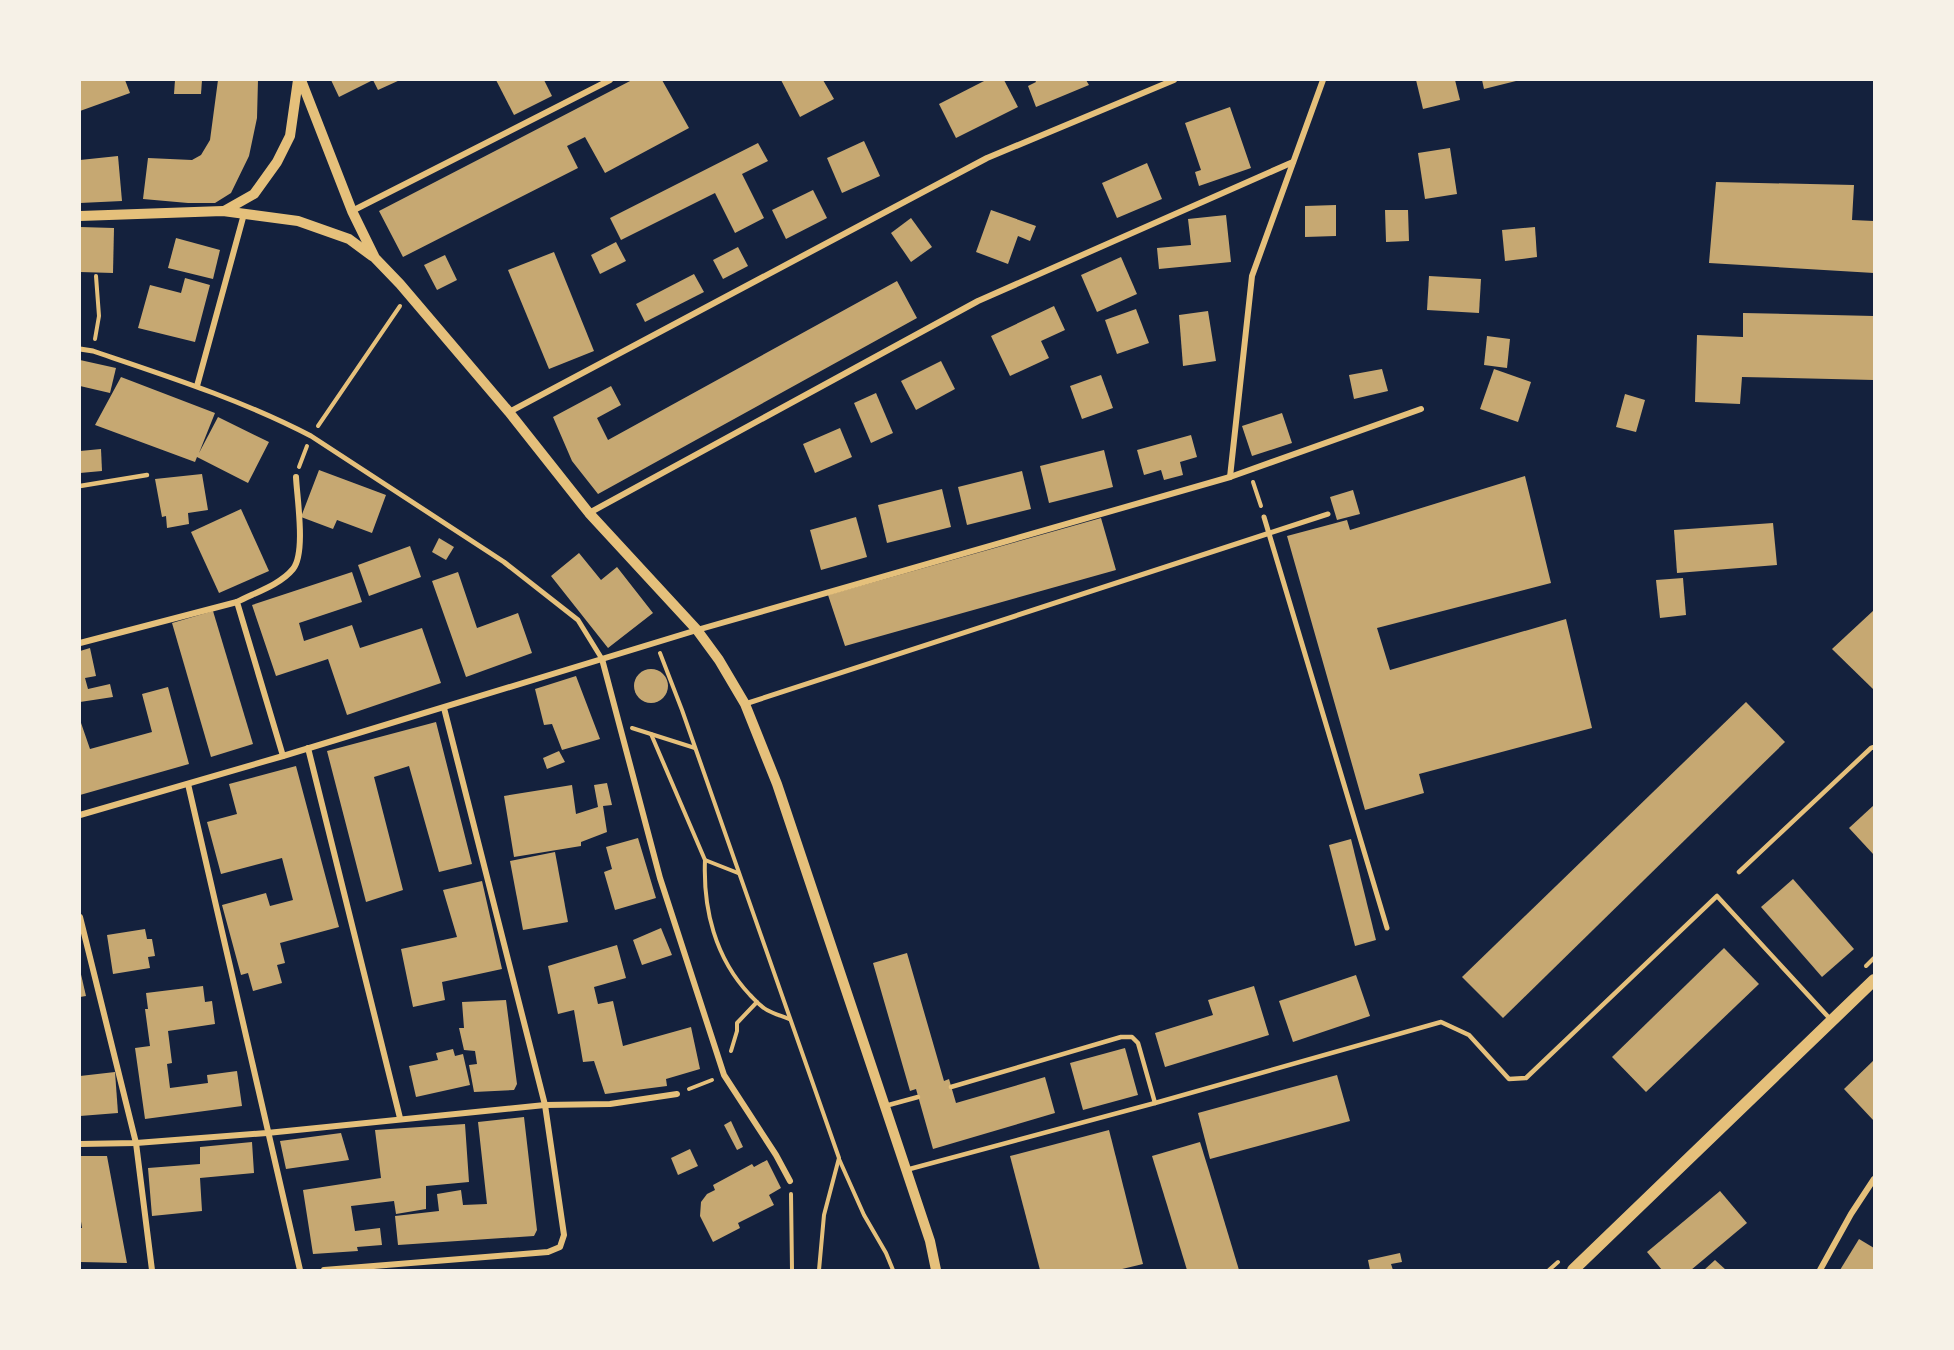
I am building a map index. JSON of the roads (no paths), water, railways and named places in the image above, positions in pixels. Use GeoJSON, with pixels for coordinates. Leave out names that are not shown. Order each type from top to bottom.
{"type":"FeatureCollection","features":[{"type":"Feature","properties":{"kind":"main road"},"geometry":{"type":"LineString","coordinates":[[1573,1270],[1875,980]]}},
{"type":"Feature","properties":{"kind":"street"},"geometry":{"type":"LineString","coordinates":[[300,80],[352,211],[375,258]]}},
{"type":"Feature","properties":{"kind":"street"},"geometry":{"type":"LineString","coordinates":[[224,211],[254,194],[277,162],[290,136],[300,80]]}},
{"type":"Feature","properties":{"kind":"street"},"geometry":{"type":"LineString","coordinates":[[352,211],[610,80]]}},
{"type":"Feature","properties":{"kind":"street"},"geometry":{"type":"LineString","coordinates":[[509,412],[987,158],[1174,80]]}},
{"type":"Feature","properties":{"kind":"street"},"geometry":{"type":"LineString","coordinates":[[1230,477],[1252,276],[1323,80]]}},
{"type":"Feature","properties":{"kind":"street"},"geometry":{"type":"LineString","coordinates":[[589,513],[978,301],[1293,162]]}},
{"type":"Feature","properties":{"kind":"street"},"geometry":{"type":"LineString","coordinates":[[80,216],[224,211],[298,221],[349,239],[375,258],[408,294],[509,412],[589,513],[697,630],[719,660],[745,704],[777,784],[930,1241],[936,1270]]}},
{"type":"Feature","properties":{"kind":"street"},"geometry":{"type":"LineString","coordinates":[[196,386],[244,214]]}},
{"type":"Feature","properties":{"kind":"street"},"geometry":{"type":"LineString","coordinates":[[80,349],[93,351],[196,386],[286,423],[311,436],[504,562],[578,620],[602,659],[660,879],[724,1075],[777,1155],[790,1181]]}},
{"type":"Feature","properties":{"kind":"street"},"geometry":{"type":"LineString","coordinates":[[80,815],[444,708],[697,630],[1230,477],[1421,409]]}},
{"type":"Feature","properties":{"kind":"street"},"geometry":{"type":"LineString","coordinates":[[80,643],[237,602],[277,582],[294,568],[299,550],[296,477]]}},
{"type":"Feature","properties":{"kind":"street"},"geometry":{"type":"LineString","coordinates":[[745,704],[1328,514]]}},
{"type":"Feature","properties":{"kind":"street"},"geometry":{"type":"LineString","coordinates":[[1264,517],[1387,928]]}},
{"type":"Feature","properties":{"kind":"street"},"geometry":{"type":"LineString","coordinates":[[237,602],[283,756]]}},
{"type":"Feature","properties":{"kind":"street"},"geometry":{"type":"LineString","coordinates":[[324,1270],[548,1252],[560,1247],[564,1235],[545,1105],[444,708]]}},
{"type":"Feature","properties":{"kind":"street"},"geometry":{"type":"LineString","coordinates":[[308,748],[400,1118]]}},
{"type":"Feature","properties":{"kind":"street"},"geometry":{"type":"LineString","coordinates":[[188,784],[300,1270]]}},
{"type":"Feature","properties":{"kind":"street"},"geometry":{"type":"LineString","coordinates":[[80,917],[136,1143],[152,1270]]}},
{"type":"Feature","properties":{"kind":"street"},"geometry":{"type":"LineString","coordinates":[[80,1144],[136,1143],[545,1105],[610,1104],[677,1094]]}},
{"type":"Feature","properties":{"kind":"street"},"geometry":{"type":"LineString","coordinates":[[1820,1270],[1851,1214],[1875,1179]]}},
{"type":"Feature","properties":{"kind":"lane"},"geometry":{"type":"LineString","coordinates":[[80,486],[147,475]]}},
{"type":"Feature","properties":{"kind":"lane"},"geometry":{"type":"LineString","coordinates":[[1739,872],[1871,748],[1875,747]]}},
{"type":"Feature","properties":{"kind":"lane"},"geometry":{"type":"LineString","coordinates":[[906,1170],[1155,1103],[1441,1022],[1469,1035],[1509,1078],[1526,1078],[1717,896],[1832,1021]]}},
{"type":"Feature","properties":{"kind":"lane"},"geometry":{"type":"LineString","coordinates":[[951,1087],[1120,1037],[1132,1037],[1138,1043],[1155,1103]]}},
{"type":"Feature","properties":{"kind":"lane"},"geometry":{"type":"LineString","coordinates":[[885,1106],[918,1096]]}}]}
